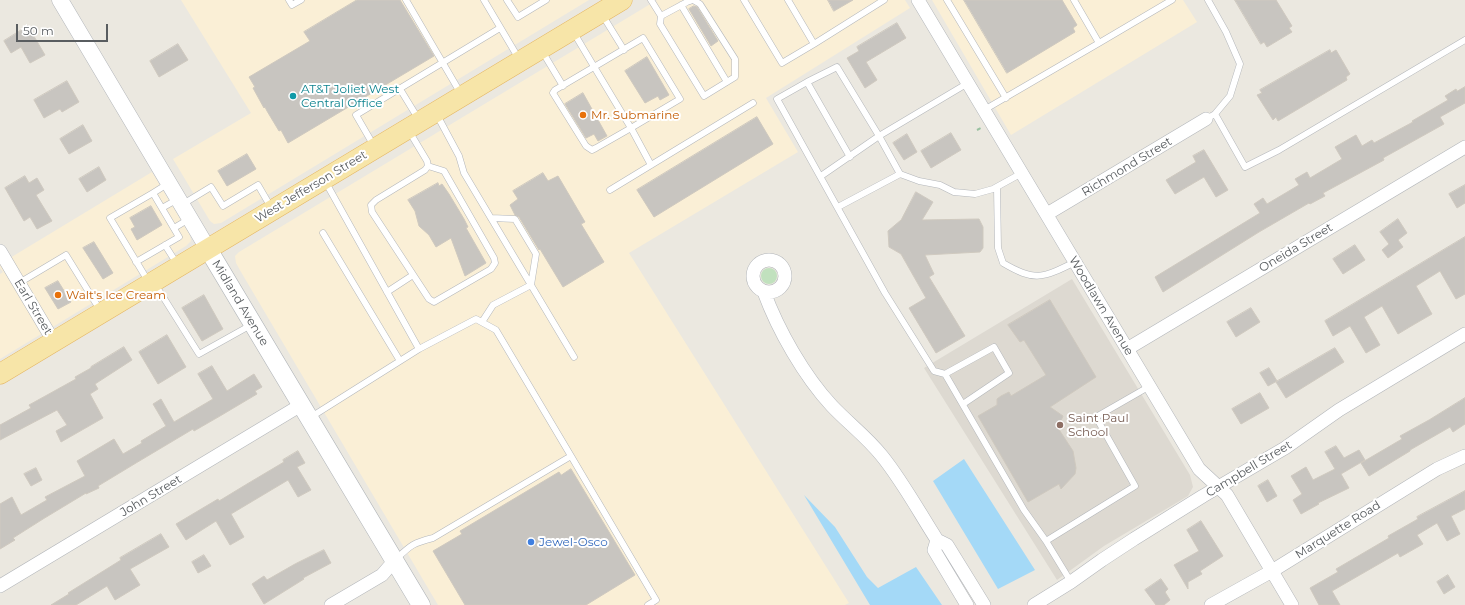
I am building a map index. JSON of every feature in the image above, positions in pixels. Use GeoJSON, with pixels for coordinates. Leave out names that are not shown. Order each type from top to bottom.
{"type":"FeatureCollection","features":[{"type":"Feature","properties":{"kind":"main road","name":"West Jefferson Street"},"geometry":{"type":"LineString","coordinates":[[0,374],[541,49],[601,10],[622,0]]}},
{"type":"Feature","properties":{"kind":"main road","name":"Midland Avenue"},"geometry":{"type":"LineString","coordinates":[[208,249],[421,605]]}},
{"type":"Feature","properties":{"kind":"street","name":"Midland Avenue"},"geometry":{"type":"LineString","coordinates":[[60,0],[208,249]]}},
{"type":"Feature","properties":{"kind":"street","name":"Woodlawn Avenue"},"geometry":{"type":"LineString","coordinates":[[918,0],[1199,469],[1227,495],[1292,605]]}},
{"type":"Feature","properties":{"kind":"street","name":"Richmond Street"},"geometry":{"type":"LineString","coordinates":[[1047,214],[1211,117]]}},
{"type":"Feature","properties":{"kind":"street","name":"Oneida Street"},"geometry":{"type":"LineString","coordinates":[[1127,349],[1465,147]]}},
{"type":"Feature","properties":{"kind":"street","name":"Earl Street"},"geometry":{"type":"LineString","coordinates":[[0,251],[54,342]]}},
{"type":"Feature","properties":{"kind":"street"},"geometry":{"type":"LineString","coordinates":[[764,292],[771,312],[810,379],[833,407],[866,438],[882,456],[902,484],[937,540],[947,545],[984,605]]}},
{"type":"Feature","properties":{"kind":"street","name":"Campbell Street"},"geometry":{"type":"LineString","coordinates":[[1034,605],[1218,487],[1285,448],[1339,410],[1465,334]]}},
{"type":"Feature","properties":{"kind":"street","name":"John Street"},"geometry":{"type":"LineString","coordinates":[[0,586],[305,412]]}},
{"type":"Feature","properties":{"kind":"street","name":"Marquette Road"},"geometry":{"type":"LineString","coordinates":[[1211,605],[1272,571],[1437,469],[1465,456]]}},
{"type":"Feature","properties":{"kind":"street"},"geometry":{"type":"LineString","coordinates":[[937,540],[934,550],[967,605]]}},
{"type":"Feature","properties":{"kind":"street"},"geometry":{"type":"LineString","coordinates":[[331,605],[382,575],[395,560]]}},
{"type":"Feature","properties":{"kind":"lane"},"geometry":{"type":"LineString","coordinates":[[289,0],[292,5],[301,0]]}},
{"type":"Feature","properties":{"kind":"lane"},"geometry":{"type":"LineString","coordinates":[[406,0],[462,96]]}},
{"type":"Feature","properties":{"kind":"lane"},"geometry":{"type":"LineString","coordinates":[[484,0],[520,61]]}},
{"type":"Feature","properties":{"kind":"lane"},"geometry":{"type":"LineString","coordinates":[[508,0],[518,17],[546,0]]}},
{"type":"Feature","properties":{"kind":"lane"},"geometry":{"type":"LineString","coordinates":[[651,0],[661,16],[660,24],[704,96],[735,77],[735,59],[700,4],[693,0],[661,16]]}},
{"type":"Feature","properties":{"kind":"lane"},"geometry":{"type":"LineString","coordinates":[[744,0],[782,63],[814,44],[875,2],[884,0]]}},
{"type":"Feature","properties":{"kind":"lane"},"geometry":{"type":"LineString","coordinates":[[788,0],[814,44]]}},
{"type":"Feature","properties":{"kind":"lane"},"geometry":{"type":"LineString","coordinates":[[947,0],[1006,98]]}},
{"type":"Feature","properties":{"kind":"lane"},"geometry":{"type":"LineString","coordinates":[[1074,0],[1099,43]]}},
{"type":"Feature","properties":{"kind":"lane"},"geometry":{"type":"LineString","coordinates":[[984,110],[1172,0]]}},
{"type":"Feature","properties":{"kind":"lane"},"geometry":{"type":"LineString","coordinates":[[1208,0],[1226,32],[1240,64],[1230,96],[1211,117],[1245,167],[1279,150],[1465,40]]}},
{"type":"Feature","properties":{"kind":"lane"},"geometry":{"type":"LineString","coordinates":[[681,5],[727,82]]}},
{"type":"Feature","properties":{"kind":"lane"},"geometry":{"type":"LineString","coordinates":[[601,10],[624,50]]}},
{"type":"Feature","properties":{"kind":"lane"},"geometry":{"type":"LineString","coordinates":[[376,148],[356,115],[500,28]]}},
{"type":"Feature","properties":{"kind":"lane"},"geometry":{"type":"LineString","coordinates":[[572,30],[631,128],[651,165]]}},
{"type":"Feature","properties":{"kind":"lane"},"geometry":{"type":"LineString","coordinates":[[643,38],[680,99],[592,150],[586,146],[553,93],[555,90],[624,50],[643,38]]}},
{"type":"Feature","properties":{"kind":"lane"},"geometry":{"type":"LineString","coordinates":[[541,49],[563,86]]}},
{"type":"Feature","properties":{"kind":"lane"},"geometry":{"type":"LineString","coordinates":[[962,404],[1009,373],[994,346],[945,374],[934,371],[885,293],[777,99],[837,67],[900,174],[919,181],[940,185],[954,192],[975,194],[997,188],[1022,173]]}},
{"type":"Feature","properties":{"kind":"lane"},"geometry":{"type":"LineString","coordinates":[[807,82],[850,157]]}},
{"type":"Feature","properties":{"kind":"lane"},"geometry":{"type":"LineString","coordinates":[[821,176],[879,136],[968,83]]}},
{"type":"Feature","properties":{"kind":"lane"},"geometry":{"type":"LineString","coordinates":[[400,89],[421,121],[459,156],[464,173],[574,357]]}},
{"type":"Feature","properties":{"kind":"lane"},"geometry":{"type":"LineString","coordinates":[[610,190],[754,104]]}},
{"type":"Feature","properties":{"kind":"lane"},"geometry":{"type":"LineString","coordinates":[[421,121],[428,166]]}},
{"type":"Feature","properties":{"kind":"lane"},"geometry":{"type":"LineString","coordinates":[[428,166],[444,171],[494,258],[495,263],[491,269],[434,302],[429,299],[372,212],[371,205],[425,170],[428,166]]}},
{"type":"Feature","properties":{"kind":"lane"},"geometry":{"type":"LineString","coordinates":[[838,207],[900,174]]}},
{"type":"Feature","properties":{"kind":"lane"},"geometry":{"type":"LineString","coordinates":[[324,179],[419,349]]}},
{"type":"Feature","properties":{"kind":"lane"},"geometry":{"type":"LineString","coordinates":[[169,183],[110,218],[136,262],[199,354],[252,324]]}},
{"type":"Feature","properties":{"kind":"lane"},"geometry":{"type":"LineString","coordinates":[[162,208],[180,202],[211,187],[224,206],[258,185],[273,210]]}},
{"type":"Feature","properties":{"kind":"lane"},"geometry":{"type":"LineString","coordinates":[[997,188],[998,248],[1003,263],[1019,272],[1036,276],[1054,272],[1075,262]]}},
{"type":"Feature","properties":{"kind":"lane"},"geometry":{"type":"LineString","coordinates":[[136,262],[179,237],[153,193]]}},
{"type":"Feature","properties":{"kind":"lane"},"geometry":{"type":"LineString","coordinates":[[174,228],[189,218]]}},
{"type":"Feature","properties":{"kind":"lane"},"geometry":{"type":"LineString","coordinates":[[491,218],[515,219],[536,254],[531,285]]}},
{"type":"Feature","properties":{"kind":"lane"},"geometry":{"type":"LineString","coordinates":[[323,233],[400,361]]}},
{"type":"Feature","properties":{"kind":"lane"},"geometry":{"type":"LineString","coordinates":[[165,245],[179,267]]}},
{"type":"Feature","properties":{"kind":"lane"},"geometry":{"type":"LineString","coordinates":[[19,283],[66,255],[102,313]]}},
{"type":"Feature","properties":{"kind":"lane"},"geometry":{"type":"LineString","coordinates":[[387,292],[413,275]]}},
{"type":"Feature","properties":{"kind":"lane"},"geometry":{"type":"LineString","coordinates":[[482,322],[493,305],[531,285]]}},
{"type":"Feature","properties":{"kind":"lane"},"geometry":{"type":"LineString","coordinates":[[305,412],[400,361],[419,349],[476,320],[482,322],[496,330],[656,600],[648,605]]}},
{"type":"Feature","properties":{"kind":"lane"},"geometry":{"type":"LineString","coordinates":[[945,374],[1024,510],[1046,541],[1071,582]]}},
{"type":"Feature","properties":{"kind":"lane"},"geometry":{"type":"LineString","coordinates":[[1046,541],[1136,486],[1096,418],[1150,386]]}},
{"type":"Feature","properties":{"kind":"lane"},"geometry":{"type":"LineString","coordinates":[[395,560],[414,543],[433,538],[571,456]]}},
{"type":"Feature","properties":{"kind":"shaded area"},"geometry":{"type":"Polygon","coordinates":[[[181,0],[589,0],[221,223],[214,224],[210,221],[173,159],[251,113],[181,0]]]}},
{"type":"Feature","properties":{"kind":"shaded area"},"geometry":{"type":"Polygon","coordinates":[[[657,0],[905,0],[910,8],[766,98],[798,152],[629,253],[849,603],[845,605],[438,605],[241,272],[236,263],[235,256],[239,252],[657,0]]]}},
{"type":"Feature","properties":{"kind":"shaded area"},"geometry":{"type":"Polygon","coordinates":[[[932,0],[1183,0],[1197,22],[1011,135],[932,0]]]}},
{"type":"Feature","properties":{"kind":"shaded area"},"geometry":{"type":"Polygon","coordinates":[[[152,172],[190,235],[191,241],[186,246],[0,359],[0,274],[3,272],[0,268],[0,264],[152,172]]]}},
{"type":"Feature","properties":{"kind":"shaded area","name":"Saint Paul School"},"geometry":{"type":"Polygon","coordinates":[[[1072,279],[1190,475],[1193,487],[1188,496],[1104,546],[1057,580],[924,368],[1072,279]]]}},
{"type":"Feature","properties":{"kind":"green space"},"geometry":{"type":"Polygon","coordinates":[[[769,268],[775,270],[777,276],[775,282],[769,284],[763,282],[761,276],[763,270],[769,268]]]}},
{"type":"Feature","properties":{"kind":"water"},"geometry":{"type":"Polygon","coordinates":[[[964,459],[1035,570],[998,589],[933,481],[964,459]]]}},
{"type":"Feature","properties":{"kind":"water"},"geometry":{"type":"Polygon","coordinates":[[[804,495],[835,527],[867,577],[878,588],[916,567],[942,605],[870,605],[804,495]]]}},
{"type":"Feature","properties":{"kind":"building"},"geometry":{"type":"Polygon","coordinates":[[[357,0],[400,0],[434,56],[288,143],[281,130],[279,131],[265,107],[264,108],[249,77],[310,41],[304,32],[357,0]]]}},
{"type":"Feature","properties":{"kind":"building"},"geometry":{"type":"Polygon","coordinates":[[[828,0],[853,0],[834,11],[828,0]]]}},
{"type":"Feature","properties":{"kind":"building"},"geometry":{"type":"Polygon","coordinates":[[[964,0],[1062,0],[1077,25],[1073,28],[1075,32],[1007,73],[964,0]]]}},
{"type":"Feature","properties":{"kind":"building"},"geometry":{"type":"Polygon","coordinates":[[[1235,0],[1276,0],[1292,26],[1289,28],[1292,32],[1267,47],[1264,42],[1261,44],[1235,0]]]}},
{"type":"Feature","properties":{"kind":"building"},"geometry":{"type":"Polygon","coordinates":[[[694,6],[697,7],[718,41],[711,46],[689,9],[694,6]]]}},
{"type":"Feature","properties":{"kind":"building"},"geometry":{"type":"Polygon","coordinates":[[[897,23],[906,38],[866,62],[877,80],[865,88],[847,58],[859,51],[857,47],[897,23]]]}},
{"type":"Feature","properties":{"kind":"building"},"geometry":{"type":"Polygon","coordinates":[[[28,26],[45,55],[30,63],[21,47],[11,53],[4,41],[28,26]]]}},
{"type":"Feature","properties":{"kind":"building"},"geometry":{"type":"Polygon","coordinates":[[[178,44],[188,60],[159,77],[150,61],[178,44]]]}},
{"type":"Feature","properties":{"kind":"building"},"geometry":{"type":"Polygon","coordinates":[[[1330,50],[1331,53],[1336,50],[1350,74],[1346,77],[1347,80],[1278,121],[1276,117],[1273,120],[1257,95],[1262,93],[1260,90],[1330,50]]]}},
{"type":"Feature","properties":{"kind":"building"},"geometry":{"type":"Polygon","coordinates":[[[647,57],[669,95],[660,100],[658,96],[645,103],[625,71],[647,57]]]}},
{"type":"Feature","properties":{"kind":"building"},"geometry":{"type":"Polygon","coordinates":[[[67,81],[79,102],[62,112],[60,109],[44,118],[34,100],[67,81]]]}},
{"type":"Feature","properties":{"kind":"building"},"geometry":{"type":"Polygon","coordinates":[[[1465,87],[1465,103],[1440,117],[1444,124],[1383,158],[1384,160],[1323,193],[1325,196],[1310,204],[1309,203],[1259,232],[1163,292],[1155,277],[1260,213],[1254,204],[1263,198],[1267,204],[1299,185],[1295,179],[1307,172],[1310,178],[1342,159],[1335,147],[1356,135],[1362,146],[1372,140],[1374,143],[1413,122],[1412,121],[1448,100],[1445,96],[1456,89],[1457,91],[1465,87]]]}},
{"type":"Feature","properties":{"kind":"building","name":"Mr. Submarine"},"geometry":{"type":"Polygon","coordinates":[[[583,93],[607,136],[598,141],[594,134],[586,138],[565,104],[583,93]]]}},
{"type":"Feature","properties":{"kind":"building"},"geometry":{"type":"Polygon","coordinates":[[[757,117],[773,144],[654,217],[637,190],[757,117]]]}},
{"type":"Feature","properties":{"kind":"building"},"geometry":{"type":"Polygon","coordinates":[[[83,125],[92,141],[69,154],[60,139],[83,125]]]}},
{"type":"Feature","properties":{"kind":"building"},"geometry":{"type":"Polygon","coordinates":[[[951,133],[961,150],[931,168],[921,151],[951,133]]]}},
{"type":"Feature","properties":{"kind":"building"},"geometry":{"type":"Polygon","coordinates":[[[907,134],[917,152],[904,160],[893,143],[907,134]]]}},
{"type":"Feature","properties":{"kind":"building"},"geometry":{"type":"Polygon","coordinates":[[[1204,150],[1228,190],[1216,197],[1204,177],[1175,194],[1166,180],[1196,162],[1193,156],[1204,150]]]}},
{"type":"Feature","properties":{"kind":"building"},"geometry":{"type":"Polygon","coordinates":[[[247,154],[256,169],[227,186],[218,171],[247,154]]]}},
{"type":"Feature","properties":{"kind":"building"},"geometry":{"type":"Polygon","coordinates":[[[99,167],[106,180],[87,192],[79,179],[99,167]]]}},
{"type":"Feature","properties":{"kind":"building"},"geometry":{"type":"Polygon","coordinates":[[[543,173],[548,181],[558,176],[585,222],[581,224],[604,262],[563,287],[540,249],[539,250],[519,217],[515,215],[510,205],[518,199],[513,191],[543,173]]]}},
{"type":"Feature","properties":{"kind":"building"},"geometry":{"type":"Polygon","coordinates":[[[25,176],[29,183],[37,178],[44,190],[36,195],[52,221],[37,229],[30,217],[24,221],[5,188],[25,176]]]}},
{"type":"Feature","properties":{"kind":"building"},"geometry":{"type":"Polygon","coordinates":[[[438,183],[439,186],[442,184],[464,219],[468,227],[466,228],[486,263],[465,276],[451,238],[436,247],[429,235],[419,226],[415,211],[408,200],[438,183]]]}},
{"type":"Feature","properties":{"kind":"building"},"geometry":{"type":"Polygon","coordinates":[[[1465,185],[1465,203],[1457,208],[1449,194],[1465,185]]]}},
{"type":"Feature","properties":{"kind":"building"},"geometry":{"type":"Polygon","coordinates":[[[916,192],[933,202],[922,220],[979,219],[983,227],[983,248],[980,252],[925,255],[934,274],[929,277],[965,336],[936,353],[909,308],[926,298],[901,254],[889,247],[888,231],[901,220],[916,192]]]}},
{"type":"Feature","properties":{"kind":"building"},"geometry":{"type":"Polygon","coordinates":[[[151,206],[162,225],[137,240],[131,229],[135,227],[130,218],[151,206]]]}},
{"type":"Feature","properties":{"kind":"building"},"geometry":{"type":"Polygon","coordinates":[[[1398,219],[1407,233],[1398,240],[1403,247],[1388,258],[1382,250],[1389,244],[1380,232],[1398,219]]]}},
{"type":"Feature","properties":{"kind":"building"},"geometry":{"type":"Polygon","coordinates":[[[1465,237],[1465,294],[1456,299],[1440,271],[1416,286],[1432,314],[1398,334],[1382,306],[1364,317],[1380,345],[1366,353],[1350,326],[1333,336],[1325,321],[1465,237]]]}},
{"type":"Feature","properties":{"kind":"building"},"geometry":{"type":"Polygon","coordinates":[[[94,242],[113,273],[103,279],[83,248],[94,242]]]}},
{"type":"Feature","properties":{"kind":"building"},"geometry":{"type":"Polygon","coordinates":[[[1355,245],[1365,260],[1343,274],[1333,259],[1355,245]]]}},
{"type":"Feature","properties":{"kind":"building","name":"Walt's Ice Cream"},"geometry":{"type":"Polygon","coordinates":[[[58,281],[71,302],[58,309],[45,288],[58,281]]]}},
{"type":"Feature","properties":{"kind":"building"},"geometry":{"type":"Polygon","coordinates":[[[204,295],[223,329],[202,341],[182,308],[204,295]]]}},
{"type":"Feature","properties":{"kind":"building"},"geometry":{"type":"Polygon","coordinates":[[[1050,300],[1096,377],[1050,407],[1063,416],[1058,428],[1073,451],[1076,468],[1075,474],[1061,489],[1059,484],[1028,502],[978,416],[997,405],[997,399],[1001,396],[1009,392],[1011,396],[1046,375],[1024,340],[1020,342],[1008,325],[1050,300]]]}},
{"type":"Feature","properties":{"kind":"building"},"geometry":{"type":"Polygon","coordinates":[[[1251,308],[1260,322],[1236,337],[1227,322],[1251,308]]]}},
{"type":"Feature","properties":{"kind":"building"},"geometry":{"type":"Polygon","coordinates":[[[167,335],[186,367],[158,384],[139,352],[167,335]]]}},
{"type":"Feature","properties":{"kind":"building"},"geometry":{"type":"Polygon","coordinates":[[[124,347],[132,360],[95,384],[98,389],[90,394],[103,418],[61,442],[56,431],[67,425],[57,410],[0,440],[0,425],[31,408],[29,405],[76,379],[75,377],[124,347]]]}},
{"type":"Feature","properties":{"kind":"building"},"geometry":{"type":"Polygon","coordinates":[[[1335,348],[1344,362],[1286,398],[1276,382],[1335,348]]]}},
{"type":"Feature","properties":{"kind":"building"},"geometry":{"type":"Polygon","coordinates":[[[212,366],[227,391],[254,374],[262,387],[255,391],[257,394],[194,431],[193,429],[98,486],[99,488],[86,493],[13,538],[15,540],[0,549],[0,504],[12,497],[21,515],[47,500],[45,497],[85,476],[77,461],[114,439],[123,454],[142,443],[141,441],[166,426],[153,404],[161,399],[174,422],[213,399],[198,374],[212,366]]]}},
{"type":"Feature","properties":{"kind":"building"},"geometry":{"type":"Polygon","coordinates":[[[1269,368],[1277,381],[1268,386],[1260,373],[1269,368]]]}},
{"type":"Feature","properties":{"kind":"building"},"geometry":{"type":"Polygon","coordinates":[[[1260,393],[1269,408],[1241,424],[1232,409],[1260,393]]]}},
{"type":"Feature","properties":{"kind":"building"},"geometry":{"type":"Polygon","coordinates":[[[1465,398],[1465,424],[1453,432],[1450,427],[1369,476],[1361,463],[1402,439],[1400,436],[1465,398]]]}},
{"type":"Feature","properties":{"kind":"building"},"geometry":{"type":"Polygon","coordinates":[[[1336,446],[1344,458],[1359,450],[1365,460],[1341,474],[1349,488],[1318,503],[1319,504],[1301,514],[1293,500],[1302,494],[1291,476],[1306,467],[1313,480],[1335,469],[1325,452],[1336,446]]]}},
{"type":"Feature","properties":{"kind":"building"},"geometry":{"type":"Polygon","coordinates":[[[298,451],[305,463],[297,467],[311,490],[298,497],[288,480],[231,514],[244,537],[230,545],[216,521],[186,540],[176,524],[218,499],[219,501],[284,462],[283,460],[298,451]]]}},
{"type":"Feature","properties":{"kind":"building"},"geometry":{"type":"Polygon","coordinates":[[[36,468],[42,480],[31,486],[24,474],[36,468]]]}},
{"type":"Feature","properties":{"kind":"building","name":"Jewel-Osco"},"geometry":{"type":"Polygon","coordinates":[[[571,469],[635,575],[586,605],[465,605],[433,551],[462,534],[460,531],[559,472],[561,475],[571,469]]]}},
{"type":"Feature","properties":{"kind":"building"},"geometry":{"type":"Polygon","coordinates":[[[1268,480],[1277,496],[1267,502],[1258,486],[1268,480]]]}},
{"type":"Feature","properties":{"kind":"building"},"geometry":{"type":"Polygon","coordinates":[[[1465,491],[1465,509],[1451,516],[1460,534],[1447,541],[1437,523],[1417,535],[1423,544],[1400,557],[1398,553],[1332,591],[1340,605],[1319,605],[1310,588],[1338,572],[1336,569],[1418,519],[1417,517],[1465,491]]]}},
{"type":"Feature","properties":{"kind":"building"},"geometry":{"type":"Polygon","coordinates":[[[1201,521],[1223,556],[1200,571],[1202,574],[1188,582],[1188,589],[1174,565],[1199,551],[1187,530],[1201,521]]]}},
{"type":"Feature","properties":{"kind":"building"},"geometry":{"type":"Polygon","coordinates":[[[161,534],[169,547],[130,569],[140,585],[115,600],[107,586],[76,605],[51,605],[121,560],[120,558],[161,534]]]}},
{"type":"Feature","properties":{"kind":"building"},"geometry":{"type":"Polygon","coordinates":[[[324,550],[331,563],[303,578],[304,579],[264,604],[252,584],[264,576],[267,580],[324,550]]]}},
{"type":"Feature","properties":{"kind":"building"},"geometry":{"type":"Polygon","coordinates":[[[204,555],[211,566],[198,573],[192,562],[204,555]]]}},
{"type":"Feature","properties":{"kind":"building"},"geometry":{"type":"Polygon","coordinates":[[[1448,575],[1455,587],[1444,594],[1437,582],[1448,575]]]}},
{"type":"Feature","properties":{"kind":"building"},"geometry":{"type":"Polygon","coordinates":[[[1161,579],[1168,589],[1165,592],[1170,600],[1164,605],[1156,605],[1145,590],[1161,579]]]}},
{"type":"Feature","properties":{"kind":"place","name":"AT&T Joliet West Central Office"},"geometry":{"type":"Point","coordinates":[293,96]}},
{"type":"Feature","properties":{"kind":"place","name":"Mr. Submarine"},"geometry":{"type":"Point","coordinates":[583,115]}},
{"type":"Feature","properties":{"kind":"place","name":"Walt's Ice Cream"},"geometry":{"type":"Point","coordinates":[58,295]}},
{"type":"Feature","properties":{"kind":"place","name":"Saint Paul School"},"geometry":{"type":"Point","coordinates":[1060,425]}},
{"type":"Feature","properties":{"kind":"place","name":"Jewel-Osco"},"geometry":{"type":"Point","coordinates":[531,542]}}]}
